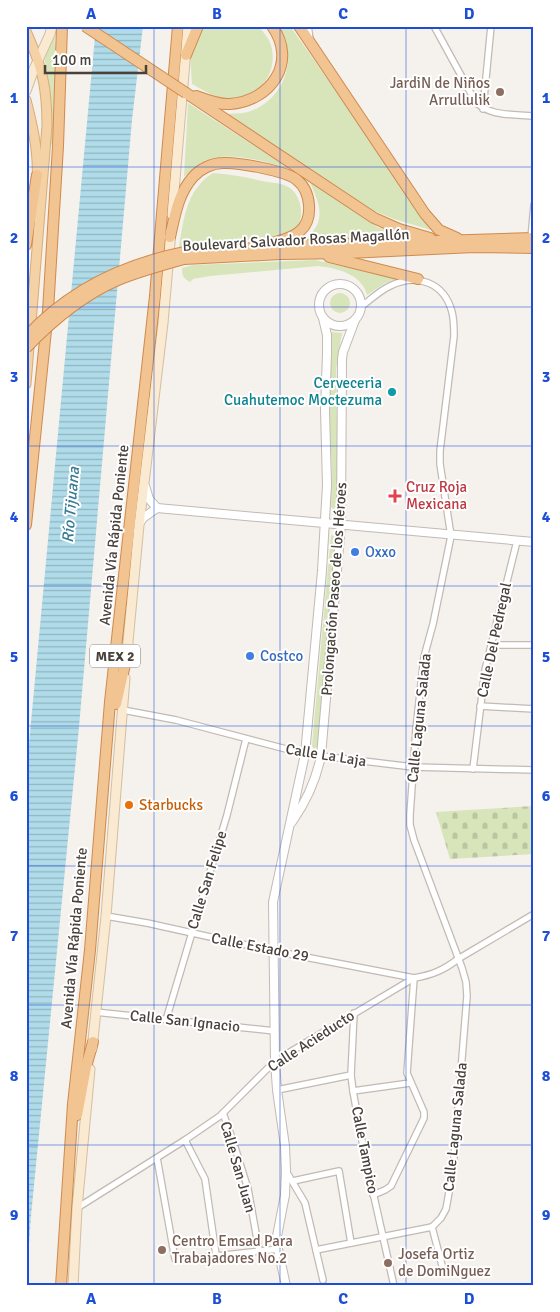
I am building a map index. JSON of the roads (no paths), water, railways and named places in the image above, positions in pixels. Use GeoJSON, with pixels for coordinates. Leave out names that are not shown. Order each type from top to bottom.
{"type":"FeatureCollection","features":[{"type":"Feature","properties":{"kind":"highway"},"geometry":{"type":"LineString","coordinates":[[26,525],[48,311],[58,146],[62,26]]}},
{"type":"Feature","properties":{"kind":"highway"},"geometry":{"type":"LineString","coordinates":[[85,26],[374,218],[399,229],[441,241]]}},
{"type":"Feature","properties":{"kind":"highway","name":"Avenida Vía Rápida Poniente"},"geometry":{"type":"LineString","coordinates":[[61,1286],[74,1089],[90,950],[110,702],[156,288],[178,26]]}},
{"type":"Feature","properties":{"kind":"highway"},"geometry":{"type":"LineString","coordinates":[[186,55],[198,26]]}},
{"type":"Feature","properties":{"kind":"highway"},"geometry":{"type":"LineString","coordinates":[[186,93],[222,104],[244,102],[263,94],[278,75],[282,60],[280,41],[272,26]]}},
{"type":"Feature","properties":{"kind":"highway"},"geometry":{"type":"LineString","coordinates":[[299,26],[432,224],[444,233],[465,240]]}},
{"type":"Feature","properties":{"kind":"highway"},"geometry":{"type":"LineString","coordinates":[[170,237],[177,204],[182,191],[194,176],[202,169],[212,165],[223,163],[243,165],[282,173],[296,179],[304,187],[308,195],[309,214],[302,230],[294,236],[258,247]]}},
{"type":"Feature","properties":{"kind":"highway"},"geometry":{"type":"LineString","coordinates":[[26,245],[37,175]]}},
{"type":"Feature","properties":{"kind":"highway","name":"Boulevard Salvador Rosas Magallón"},"geometry":{"type":"LineString","coordinates":[[26,337],[54,310],[94,284],[137,264],[153,259],[258,247],[465,240],[533,241]]}},
{"type":"Feature","properties":{"kind":"highway","name":"Boulevard Salvador Rosas Magallón"},"geometry":{"type":"LineString","coordinates":[[26,348],[59,317],[96,292],[138,272],[184,256],[348,253],[474,247],[533,241]]}},
{"type":"Feature","properties":{"kind":"highway"},"geometry":{"type":"LineString","coordinates":[[314,253],[418,279]]}},
{"type":"Feature","properties":{"kind":"highway"},"geometry":{"type":"LineString","coordinates":[[106,759],[127,656]]}},
{"type":"Feature","properties":{"kind":"highway"},"geometry":{"type":"LineString","coordinates":[[69,1153],[93,1042]]}},
{"type":"Feature","properties":{"kind":"main road"},"geometry":{"type":"LineString","coordinates":[[26,91],[52,26]]}},
{"type":"Feature","properties":{"kind":"main road","name":"Avenida Vía Rápida Poniente"},"geometry":{"type":"LineString","coordinates":[[73,1286],[77,1208],[106,916],[127,656],[139,525],[163,324],[188,26]]}},
{"type":"Feature","properties":{"kind":"main road"},"geometry":{"type":"LineString","coordinates":[[26,31],[38,60],[46,90],[47,126],[26,384]]}},
{"type":"Feature","properties":{"kind":"main road"},"geometry":{"type":"LineString","coordinates":[[26,100],[33,127],[37,175],[26,314]]}},
{"type":"Feature","properties":{"kind":"street"},"geometry":{"type":"LineString","coordinates":[[308,26],[310,43]]}},
{"type":"Feature","properties":{"kind":"street"},"geometry":{"type":"LineString","coordinates":[[434,26],[475,101],[483,109],[493,112],[534,116]]}},
{"type":"Feature","properties":{"kind":"street"},"geometry":{"type":"LineString","coordinates":[[483,109],[490,26]]}},
{"type":"Feature","properties":{"kind":"street"},"geometry":{"type":"LineString","coordinates":[[533,241],[534,206]]}},
{"type":"Feature","properties":{"kind":"street"},"geometry":{"type":"LineString","coordinates":[[361,307],[387,287],[418,279]]}},
{"type":"Feature","properties":{"kind":"street","name":"Calle Laguna Salada"},"geometry":{"type":"LineString","coordinates":[[418,279],[430,283],[449,303],[454,320],[454,336],[440,451],[440,464],[451,536],[433,624],[424,657],[413,767],[410,825],[466,982],[467,996],[453,1170],[446,1209],[441,1218],[432,1227]]}},
{"type":"Feature","properties":{"kind":"street"},"geometry":{"type":"LineString","coordinates":[[337,284],[350,286],[358,295],[361,307],[355,320],[350,324],[338,327],[322,318],[318,308],[325,289],[337,284]]}},
{"type":"Feature","properties":{"kind":"street","name":"Prolongación Paseo de los Héroes"},"geometry":{"type":"LineString","coordinates":[[286,1286],[278,1249],[278,1226],[284,1196],[286,1171],[275,1061],[273,896],[291,824],[305,754],[325,523],[327,484],[325,410],[327,335],[322,318]]}},
{"type":"Feature","properties":{"kind":"street","name":"Prolongación Paseo de los Héroes"},"geometry":{"type":"LineString","coordinates":[[291,824],[304,803],[317,772],[321,756],[341,524],[341,374],[343,352],[355,320]]}},
{"type":"Feature","properties":{"kind":"street"},"geometry":{"type":"LineString","coordinates":[[144,483],[149,499],[157,508]]}},
{"type":"Feature","properties":{"kind":"street"},"geometry":{"type":"LineString","coordinates":[[139,525],[143,518],[157,508],[517,542],[534,542]]}},
{"type":"Feature","properties":{"kind":"street","name":"Calle Del Pedregal"},"geometry":{"type":"LineString","coordinates":[[473,768],[482,683],[517,542]]}},
{"type":"Feature","properties":{"kind":"street"},"geometry":{"type":"LineString","coordinates":[[491,645],[534,645]]}},
{"type":"Feature","properties":{"kind":"street"},"geometry":{"type":"LineString","coordinates":[[480,706],[534,708]]}},
{"type":"Feature","properties":{"kind":"street","name":"Calle La Laja"},"geometry":{"type":"LineString","coordinates":[[123,710],[176,720],[305,754],[413,767],[534,770]]}},
{"type":"Feature","properties":{"kind":"street","name":"Calle San Felipe"},"geometry":{"type":"LineString","coordinates":[[166,1020],[227,815],[246,740]]}},
{"type":"Feature","properties":{"kind":"street","name":"Calle Acieducto"},"geometry":{"type":"LineString","coordinates":[[77,1208],[185,1140],[223,1113],[275,1061],[414,978],[432,975],[448,967],[458,959],[534,914]]}},
{"type":"Feature","properties":{"kind":"street","name":"Calle Estado 29"},"geometry":{"type":"LineString","coordinates":[[106,916],[414,978]]}},
{"type":"Feature","properties":{"kind":"street"},"geometry":{"type":"LineString","coordinates":[[373,1195],[390,1186],[423,1121],[424,1112],[410,1082],[408,1068],[414,978]]}},
{"type":"Feature","properties":{"kind":"street","name":"Calle San Ignacio"},"geometry":{"type":"LineString","coordinates":[[95,1012],[275,1031]]}},
{"type":"Feature","properties":{"kind":"street","name":"Calle Tampico"},"geometry":{"type":"LineString","coordinates":[[354,1013],[351,1075],[353,1091],[373,1195],[394,1286]]}},
{"type":"Feature","properties":{"kind":"street"},"geometry":{"type":"LineString","coordinates":[[277,1090],[351,1075]]}},
{"type":"Feature","properties":{"kind":"street"},"geometry":{"type":"LineString","coordinates":[[353,1091],[410,1082]]}},
{"type":"Feature","properties":{"kind":"street","name":"Calle San Juan"},"geometry":{"type":"LineString","coordinates":[[223,1113],[248,1189],[259,1250]]}},
{"type":"Feature","properties":{"kind":"street"},"geometry":{"type":"LineString","coordinates":[[185,1140],[205,1179],[216,1255]]}},
{"type":"Feature","properties":{"kind":"street"},"geometry":{"type":"LineString","coordinates":[[157,1158],[174,1258],[179,1260],[278,1249]]}},
{"type":"Feature","properties":{"kind":"street"},"geometry":{"type":"LineString","coordinates":[[286,1171],[305,1203],[323,1280]]}},
{"type":"Feature","properties":{"kind":"street"},"geometry":{"type":"LineString","coordinates":[[293,1181],[339,1171],[351,1243]]}},
{"type":"Feature","properties":{"kind":"street"},"geometry":{"type":"LineString","coordinates":[[316,1250],[432,1227],[444,1273]]}},
{"type":"Feature","properties":{"kind":"water","name":"Río Tijuana"},"geometry":{"type":"Polygon","coordinates":[[[96,26],[143,26],[132,120],[79,727],[31,1216],[26,1286],[26,776],[96,26]]]}},
{"type":"Feature","properties":{"kind":"place","name":"JardiN de Niños Arrullulik"},"geometry":{"type":"Point","coordinates":[500,92]}},
{"type":"Feature","properties":{"kind":"place","name":"Cerveceria Cuahutemoc Moctezuma"},"geometry":{"type":"Point","coordinates":[392,392]}},
{"type":"Feature","properties":{"kind":"place","name":"Cruz Roja Mexicana"},"geometry":{"type":"Point","coordinates":[395,496]}},
{"type":"Feature","properties":{"kind":"place","name":"Oxxo"},"geometry":{"type":"Point","coordinates":[355,552]}},
{"type":"Feature","properties":{"kind":"place","name":"Costco"},"geometry":{"type":"Point","coordinates":[250,656]}},
{"type":"Feature","properties":{"kind":"place","name":"Starbucks"},"geometry":{"type":"Point","coordinates":[129,805]}},
{"type":"Feature","properties":{"kind":"place","name":"Centro Emsad Para Trabajadores No.2"},"geometry":{"type":"Point","coordinates":[162,1250]}},
{"type":"Feature","properties":{"kind":"place","name":"Josefa Ortiz de DomiNguez"},"geometry":{"type":"Point","coordinates":[388,1263]}}]}
